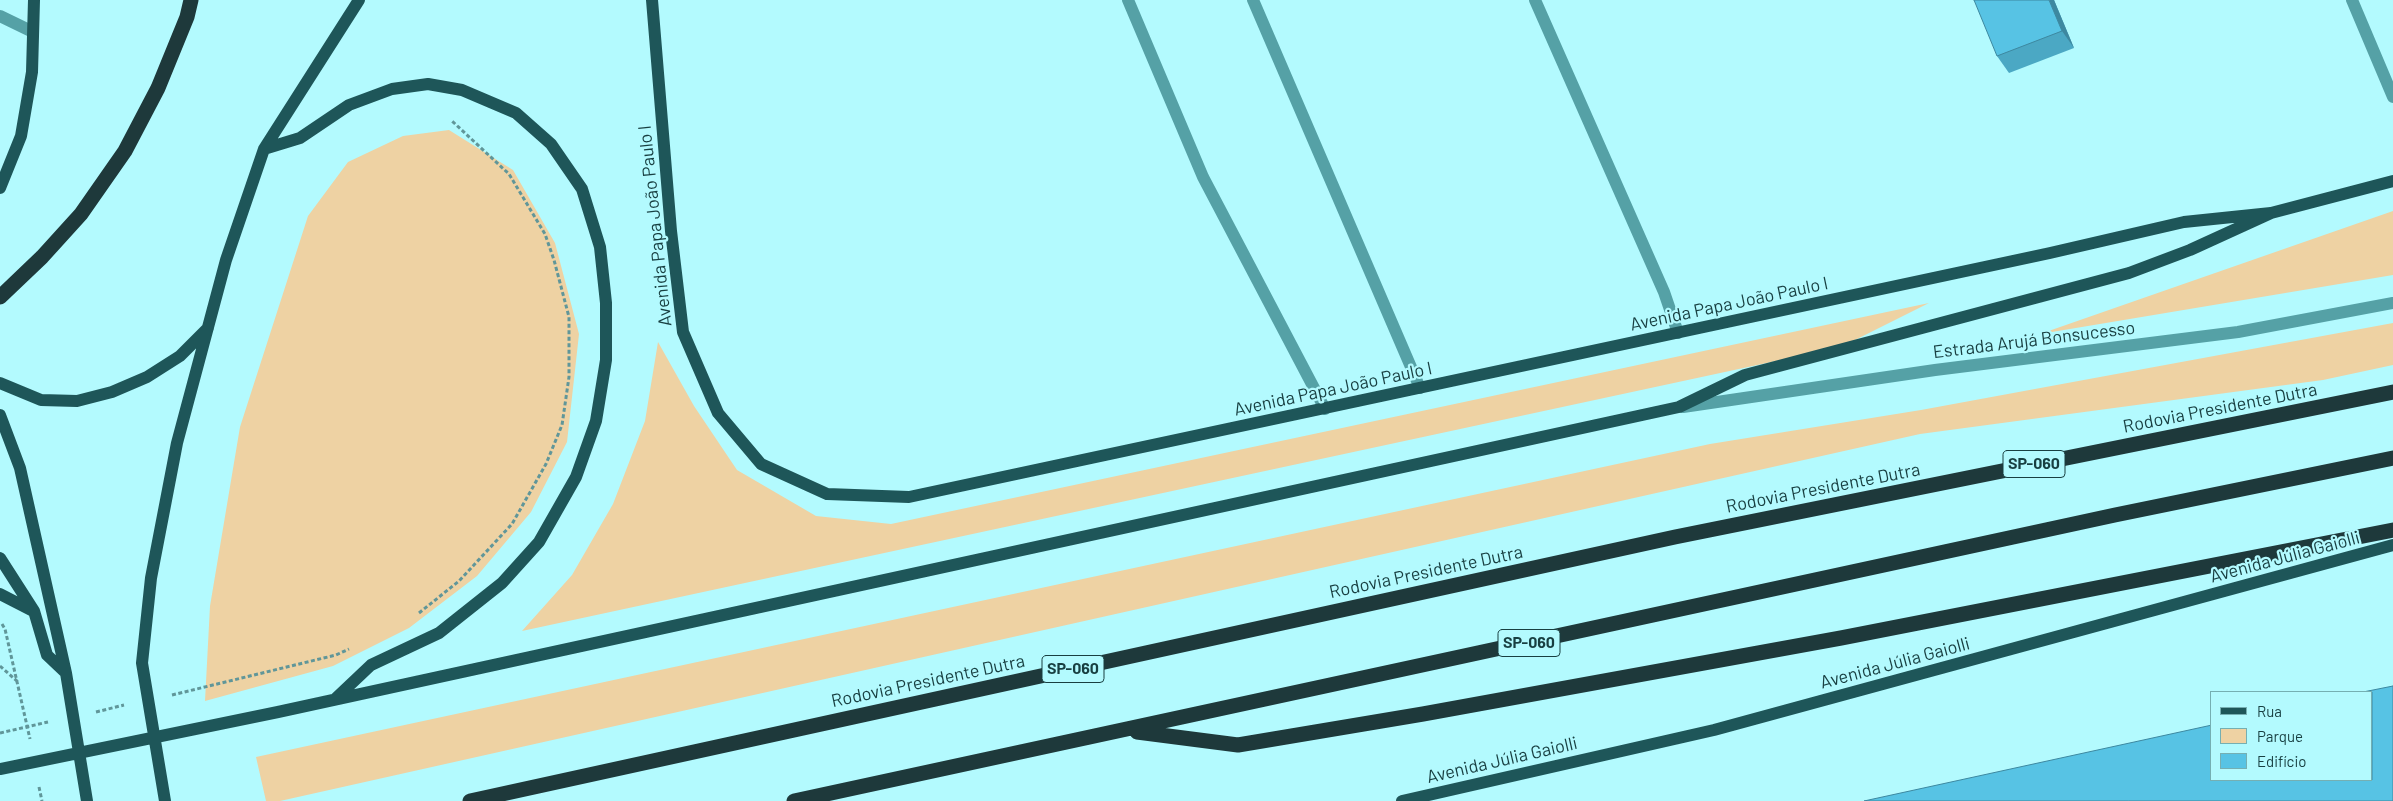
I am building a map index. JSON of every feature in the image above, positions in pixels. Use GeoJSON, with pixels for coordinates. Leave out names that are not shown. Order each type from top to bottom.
{"type":"FeatureCollection","features":[{"type":"Feature","properties":{"kind":"highway"},"geometry":{"type":"LineString","coordinates":[[0,297],[42,257],[81,214],[125,150],[158,88],[187,17],[191,0]]}},
{"type":"Feature","properties":{"kind":"highway","name":"Rodovia Presidente Dutra"},"geometry":{"type":"LineString","coordinates":[[470,801],[1676,537],[2393,392]]}},
{"type":"Feature","properties":{"kind":"highway","name":"SP-060"},"geometry":{"type":"LineString","coordinates":[[794,801],[942,767],[1126,731],[2115,515],[2393,458]]}},
{"type":"Feature","properties":{"kind":"highway"},"geometry":{"type":"LineString","coordinates":[[1126,731],[1238,745],[1423,714],[1821,642],[2393,530]]}},
{"type":"Feature","properties":{"kind":"main road"},"geometry":{"type":"LineString","coordinates":[[0,188],[21,136],[32,72],[34,0]]}},
{"type":"Feature","properties":{"kind":"main road"},"geometry":{"type":"LineString","coordinates":[[165,801],[142,664],[151,578],[177,443],[226,260],[264,149],[359,0]]}},
{"type":"Feature","properties":{"kind":"main road","name":"Avenida Papa João Paulo I"},"geometry":{"type":"LineString","coordinates":[[652,0],[671,231],[683,332],[718,413],[761,464],[827,494],[909,497],[2050,253],[2184,222],[2271,214],[2393,181]]}},
{"type":"Feature","properties":{"kind":"main road"},"geometry":{"type":"LineString","coordinates":[[264,149],[300,138],[349,105],[392,89],[428,84],[462,90],[516,113],[551,144],[582,189],[600,247],[606,303],[606,360],[596,421],[576,477],[543,534],[532,549],[495,588],[439,633],[371,665],[334,700]]}},
{"type":"Feature","properties":{"kind":"main road"},"geometry":{"type":"LineString","coordinates":[[0,769],[334,700],[1679,407],[1745,375],[2129,273],[2190,250],[2271,214]]}},
{"type":"Feature","properties":{"kind":"main road"},"geometry":{"type":"LineString","coordinates":[[0,383],[41,400],[77,401],[112,392],[147,377],[180,356],[208,328]]}},
{"type":"Feature","properties":{"kind":"main road"},"geometry":{"type":"LineString","coordinates":[[0,415],[20,468],[66,673],[87,801]]}},
{"type":"Feature","properties":{"kind":"main road","name":"Avenida Júlia Gaiolli"},"geometry":{"type":"LineString","coordinates":[[1402,801],[1714,730],[2393,546]]}},
{"type":"Feature","properties":{"kind":"main road"},"geometry":{"type":"LineString","coordinates":[[0,558],[34,611],[47,655],[66,673]]}},
{"type":"Feature","properties":{"kind":"main road"},"geometry":{"type":"LineString","coordinates":[[0,594],[34,611]]}},
{"type":"Feature","properties":{"kind":"street"},"geometry":{"type":"LineString","coordinates":[[1128,0],[1204,177],[1325,409]]}},
{"type":"Feature","properties":{"kind":"street"},"geometry":{"type":"LineString","coordinates":[[1253,0],[1420,388]]}},
{"type":"Feature","properties":{"kind":"street"},"geometry":{"type":"LineString","coordinates":[[1535,0],[1664,292],[1678,333]]}},
{"type":"Feature","properties":{"kind":"street"},"geometry":{"type":"LineString","coordinates":[[2352,0],[2393,98]]}},
{"type":"Feature","properties":{"kind":"street"},"geometry":{"type":"LineString","coordinates":[[0,16],[33,32]]}},
{"type":"Feature","properties":{"kind":"street","name":"Estrada Arujá Bonsucesso"},"geometry":{"type":"LineString","coordinates":[[1679,407],[1935,370],[2238,332],[2393,303]]}},
{"type":"Feature","properties":{"kind":"path"},"geometry":{"type":"LineString","coordinates":[[414,616],[459,581],[512,524],[546,464],[562,425],[569,377],[569,317],[545,234],[509,174],[452,121]]}},
{"type":"Feature","properties":{"kind":"path"},"geometry":{"type":"LineString","coordinates":[[0,622],[6,629],[31,744]]}},
{"type":"Feature","properties":{"kind":"path"},"geometry":{"type":"LineString","coordinates":[[167,696],[336,655],[354,647]]}},
{"type":"Feature","properties":{"kind":"path"},"geometry":{"type":"LineString","coordinates":[[0,666],[18,682]]}},
{"type":"Feature","properties":{"kind":"path"},"geometry":{"type":"LineString","coordinates":[[94,712],[131,704]]}},
{"type":"Feature","properties":{"kind":"path"},"geometry":{"type":"LineString","coordinates":[[0,733],[56,720]]}},
{"type":"Feature","properties":{"kind":"path"},"geometry":{"type":"LineString","coordinates":[[38,782],[42,801]]}},
{"type":"Feature","properties":{"kind":"green space"},"geometry":{"type":"Polygon","coordinates":[[[449,130],[513,170],[555,243],[579,334],[567,442],[531,512],[477,576],[409,628],[333,666],[205,701],[210,606],[240,427],[308,216],[348,162],[403,136],[449,130]]]}},
{"type":"Feature","properties":{"kind":"green space"},"geometry":{"type":"Polygon","coordinates":[[[2393,211],[2393,275],[2040,334],[2393,211]]]}},
{"type":"Feature","properties":{"kind":"green space"},"geometry":{"type":"Polygon","coordinates":[[[1929,303],[1841,347],[522,631],[572,575],[613,504],[645,421],[658,342],[694,406],[737,470],[816,516],[891,524],[1929,303]]]}},
{"type":"Feature","properties":{"kind":"green space"},"geometry":{"type":"Polygon","coordinates":[[[2393,323],[2393,365],[2323,380],[1920,434],[280,801],[266,801],[256,757],[1710,444],[1921,410],[2393,323]]]}},
{"type":"Feature","properties":{"kind":"building"},"geometry":{"type":"Polygon","coordinates":[[[1974,0],[2049,0],[2062,31],[1997,56],[1974,0]]]}},
{"type":"Feature","properties":{"kind":"building"},"geometry":{"type":"Polygon","coordinates":[[[2393,686],[2393,801],[1864,801],[2210,725],[2210,781],[2373,781],[2373,691],[2368,691],[2393,686]]]}}]}
